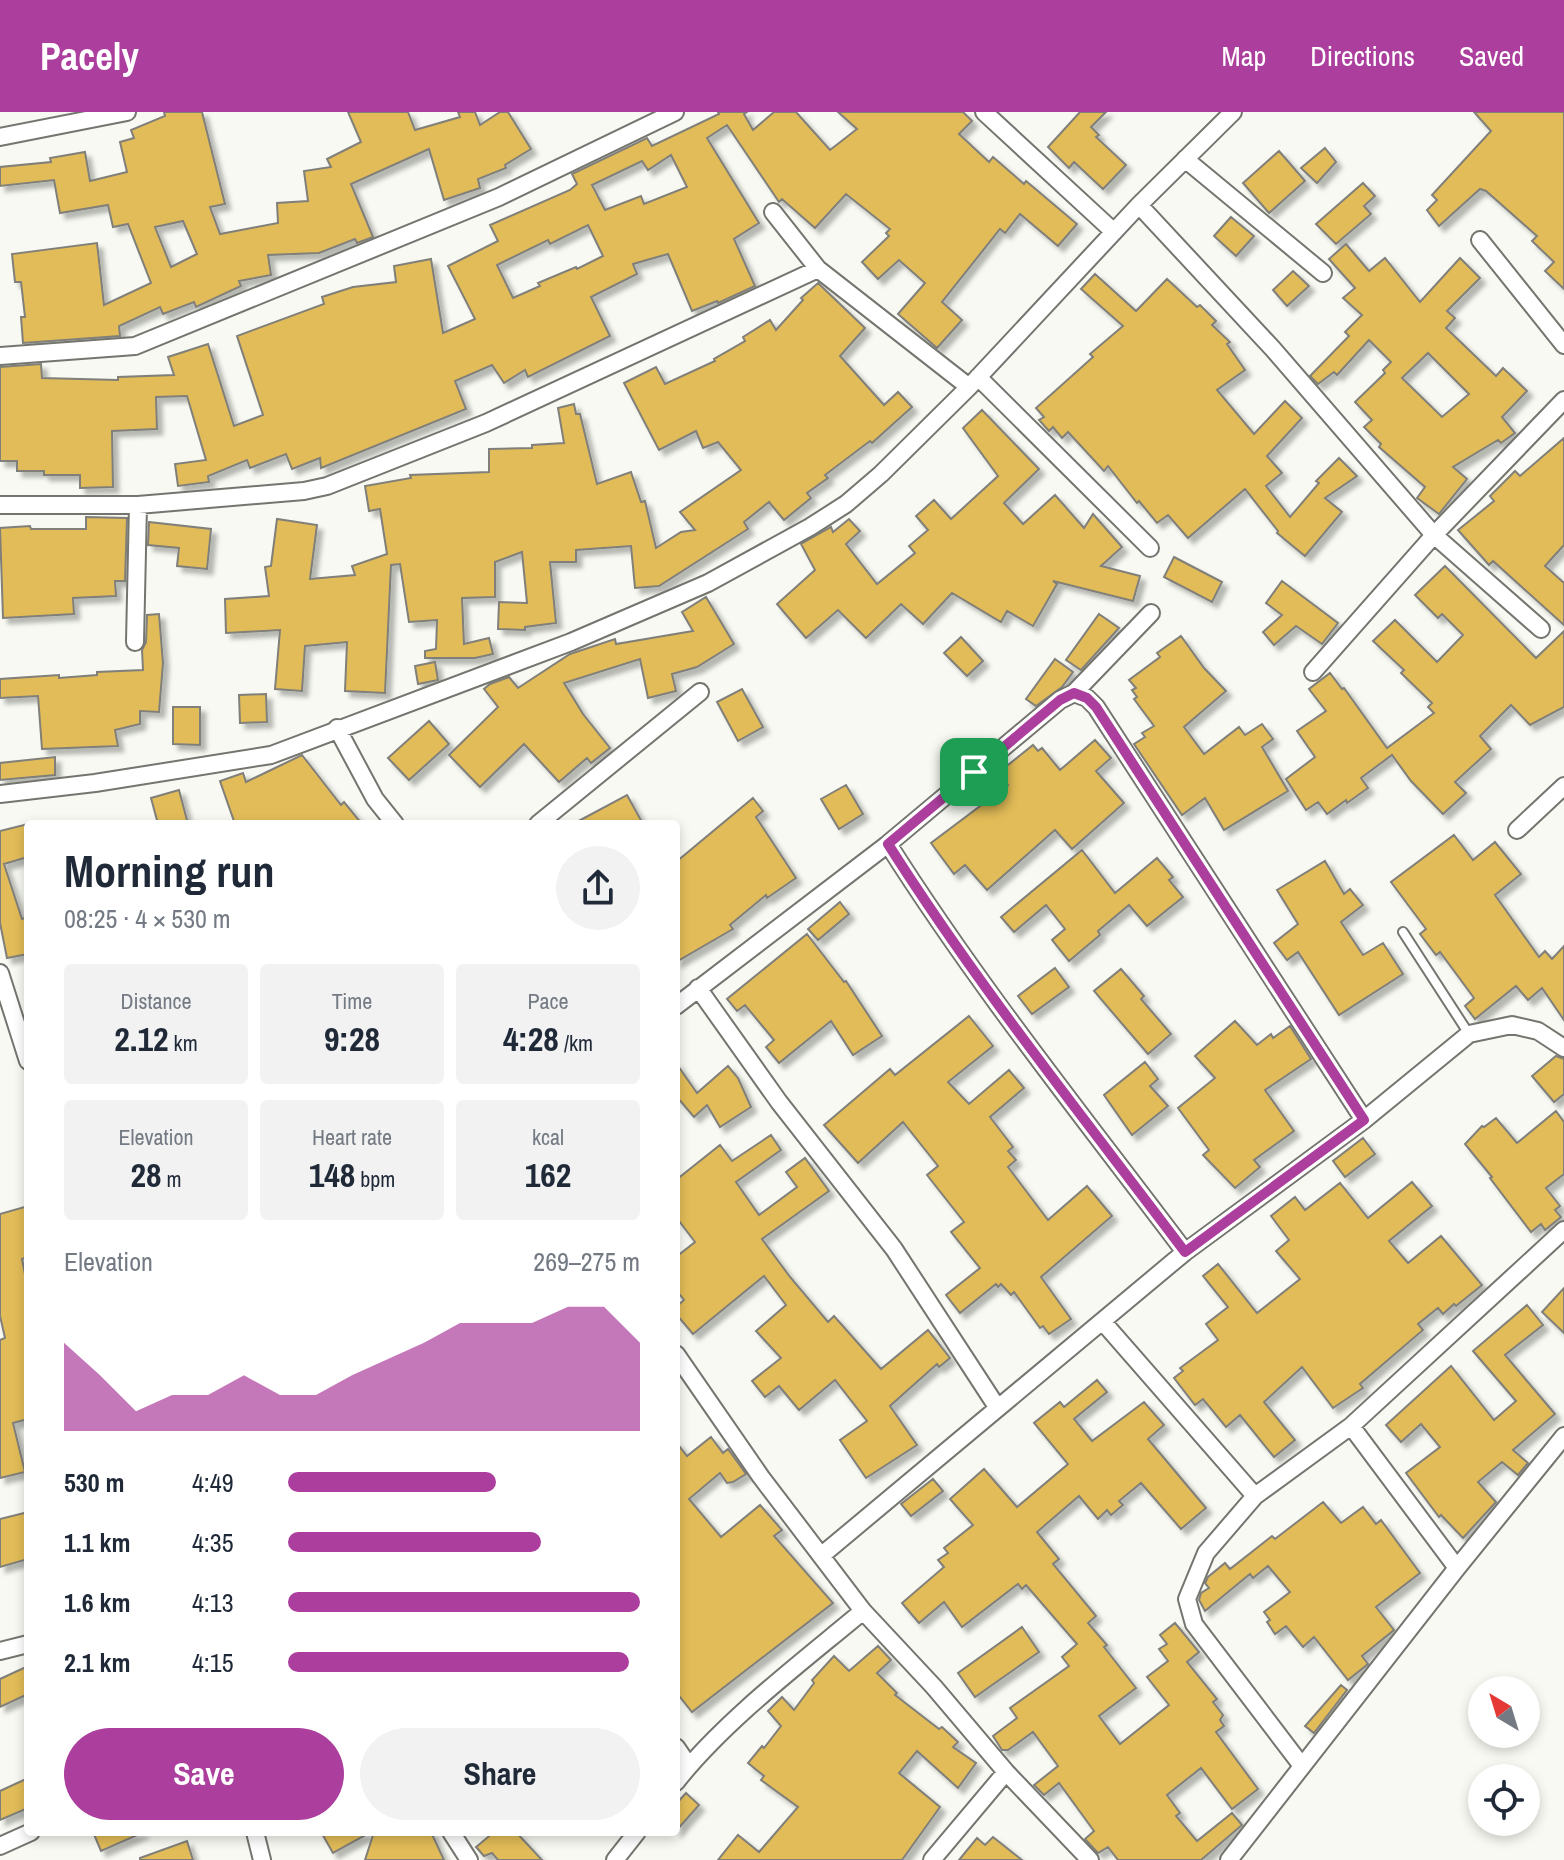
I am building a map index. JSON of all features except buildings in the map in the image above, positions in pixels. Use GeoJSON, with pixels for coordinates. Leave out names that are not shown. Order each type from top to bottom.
{"type":"FeatureCollection","features":[{"type":"Feature","properties":{"kind":"street"},"geometry":{"type":"LineString","coordinates":[[0,137],[127,112]]}},
{"type":"Feature","properties":{"kind":"street"},"geometry":{"type":"LineString","coordinates":[[0,356],[135,346],[499,197],[675,112]]}},
{"type":"Feature","properties":{"kind":"street"},"geometry":{"type":"LineString","coordinates":[[986,112],[1114,232]]}},
{"type":"Feature","properties":{"kind":"street"},"geometry":{"type":"LineString","coordinates":[[0,794],[95,783],[271,755],[571,642],[708,583],[846,504],[881,474],[974,382],[1139,205],[1233,112]]}},
{"type":"Feature","properties":{"kind":"street"},"geometry":{"type":"LineString","coordinates":[[1185,159],[1323,273]]}},
{"type":"Feature","properties":{"kind":"street"},"geometry":{"type":"LineString","coordinates":[[1139,205],[1273,349],[1434,535],[1541,629]]}},
{"type":"Feature","properties":{"kind":"street"},"geometry":{"type":"LineString","coordinates":[[773,212],[818,269],[974,382],[1150,548]]}},
{"type":"Feature","properties":{"kind":"street"},"geometry":{"type":"LineString","coordinates":[[1480,240],[1564,345]]}},
{"type":"Feature","properties":{"kind":"street"},"geometry":{"type":"LineString","coordinates":[[0,505],[138,505],[304,491],[327,486],[486,423],[818,269]]}},
{"type":"Feature","properties":{"kind":"street"},"geometry":{"type":"LineString","coordinates":[[1313,672],[1434,535],[1564,400]]}},
{"type":"Feature","properties":{"kind":"street"},"geometry":{"type":"LineString","coordinates":[[135,642],[138,505]]}},
{"type":"Feature","properties":{"kind":"street"},"geometry":{"type":"LineString","coordinates":[[680,1003],[888,844],[1060,700],[1074,693],[1151,613]]}},
{"type":"Feature","properties":{"kind":"street"},"geometry":{"type":"LineString","coordinates":[[543,820],[700,692]]}},
{"type":"Feature","properties":{"kind":"street"},"geometry":{"type":"LineString","coordinates":[[1074,693],[1087,698],[1096,707],[1364,1120]]}},
{"type":"Feature","properties":{"kind":"street"},"geometry":{"type":"LineString","coordinates":[[337,728],[375,799],[392,820]]}},
{"type":"Feature","properties":{"kind":"street"},"geometry":{"type":"LineString","coordinates":[[1517,830],[1564,786]]}},
{"type":"Feature","properties":{"kind":"street"},"geometry":{"type":"LineString","coordinates":[[888,844],[920,895],[1185,1252]]}},
{"type":"Feature","properties":{"kind":"street"},"geometry":{"type":"LineString","coordinates":[[0,973],[24,1048]]}},
{"type":"Feature","properties":{"kind":"street"},"geometry":{"type":"LineString","coordinates":[[698,988],[779,1102],[894,1249],[997,1407]]}},
{"type":"Feature","properties":{"kind":"street"},"geometry":{"type":"LineString","coordinates":[[822,1555],[1185,1252],[1364,1120],[1469,1034],[1512,1025],[1538,1031],[1564,1048]]}},
{"type":"Feature","properties":{"kind":"street"},"geometry":{"type":"LineString","coordinates":[[1302,1766],[1194,1624],[1187,1599],[1206,1553],[1255,1496],[1351,1426],[1564,1230]]}},
{"type":"Feature","properties":{"kind":"street"},"geometry":{"type":"LineString","coordinates":[[1103,1322],[1255,1496]]}},
{"type":"Feature","properties":{"kind":"street"},"geometry":{"type":"LineString","coordinates":[[680,1360],[761,1477],[863,1611],[934,1687],[1006,1772],[1090,1860]]}},
{"type":"Feature","properties":{"kind":"street"},"geometry":{"type":"LineString","coordinates":[[1351,1426],[1457,1568]]}},
{"type":"Feature","properties":{"kind":"street"},"geometry":{"type":"LineString","coordinates":[[1229,1860],[1564,1436]]}},
{"type":"Feature","properties":{"kind":"street"},"geometry":{"type":"LineString","coordinates":[[680,1777],[769,1690],[863,1611]]}},
{"type":"Feature","properties":{"kind":"street"},"geometry":{"type":"LineString","coordinates":[[0,1651],[24,1645]]}},
{"type":"Feature","properties":{"kind":"street"},"geometry":{"type":"LineString","coordinates":[[680,1753],[689,1766]]}},
{"type":"Feature","properties":{"kind":"street"},"geometry":{"type":"LineString","coordinates":[[932,1860],[1006,1772]]}},
{"type":"Feature","properties":{"kind":"street"},"geometry":{"type":"LineString","coordinates":[[0,1846],[24,1835]]}},
{"type":"Feature","properties":{"kind":"street"},"geometry":{"type":"LineString","coordinates":[[256,1836],[262,1860]]}},
{"type":"Feature","properties":{"kind":"street"},"geometry":{"type":"LineString","coordinates":[[454,1836],[469,1860]]}},
{"type":"Feature","properties":{"kind":"street"},"geometry":{"type":"LineString","coordinates":[[615,1860],[634,1836]]}},
{"type":"Feature","properties":{"kind":"lane"},"geometry":{"type":"LineString","coordinates":[[1403,932],[1469,1034]]}},
{"type":"Feature","properties":{"kind":"route"},"geometry":{"type":"LineString","coordinates":[[1074,693],[1087,698],[1096,707],[1364,1120],[1185,1252],[920,895],[888,844],[974,772],[1060,700],[1074,693]]}}]}
